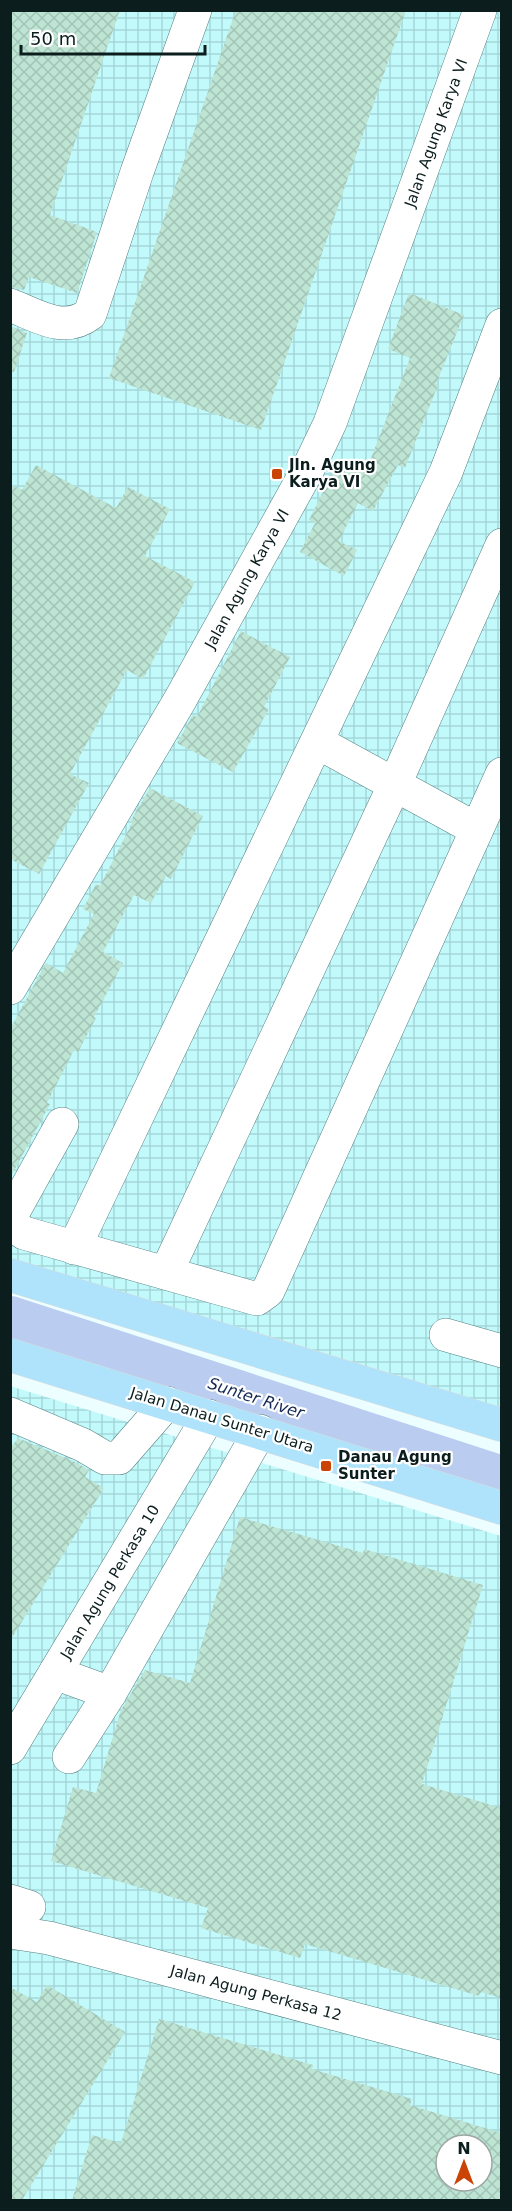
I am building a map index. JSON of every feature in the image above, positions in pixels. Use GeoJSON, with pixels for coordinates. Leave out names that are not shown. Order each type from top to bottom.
{"type":"FeatureCollection","features":[{"type":"Feature","properties":{"kind":"main road"},"geometry":{"type":"LineString","coordinates":[[10,1275],[501,1425]]}},
{"type":"Feature","properties":{"kind":"main road","name":"Jalan Danau Sunter Utara"},"geometry":{"type":"LineString","coordinates":[[10,1355],[260,1431],[501,1508]]}},
{"type":"Feature","properties":{"kind":"street"},"geometry":{"type":"LineString","coordinates":[[10,306],[61,324],[72,324],[90,314],[137,172],[195,10]]}},
{"type":"Feature","properties":{"kind":"street","name":"Jalan Agung Karya VI"},"geometry":{"type":"LineString","coordinates":[[11,987],[180,700],[308,469],[330,423],[480,10]]}},
{"type":"Feature","properties":{"kind":"street"},"geometry":{"type":"LineString","coordinates":[[74,1248],[446,472],[501,325]]}},
{"type":"Feature","properties":{"kind":"street"},"geometry":{"type":"LineString","coordinates":[[166,1273],[394,786],[501,545]]}},
{"type":"Feature","properties":{"kind":"street"},"geometry":{"type":"LineString","coordinates":[[317,742],[476,829]]}},
{"type":"Feature","properties":{"kind":"street"},"geometry":{"type":"LineString","coordinates":[[62,1124],[11,1216],[14,1226],[24,1233],[257,1299],[268,1291],[501,774]]}},
{"type":"Feature","properties":{"kind":"street"},"geometry":{"type":"LineString","coordinates":[[446,1335],[501,1351]]}},
{"type":"Feature","properties":{"kind":"street"},"geometry":{"type":"LineString","coordinates":[[10,1414],[82,1445],[105,1458],[119,1458],[167,1403]]}},
{"type":"Feature","properties":{"kind":"street","name":"Jalan Agung Perkasa 10"},"geometry":{"type":"LineString","coordinates":[[10,1748],[209,1416]]}},
{"type":"Feature","properties":{"kind":"street"},"geometry":{"type":"LineString","coordinates":[[69,1757],[110,1693],[260,1431]]}},
{"type":"Feature","properties":{"kind":"street"},"geometry":{"type":"LineString","coordinates":[[55,1673],[110,1693]]}},
{"type":"Feature","properties":{"kind":"street","name":"Jalan Agung Perkasa 12"},"geometry":{"type":"LineString","coordinates":[[17,1913],[49,1938],[501,2058]]}},
{"type":"Feature","properties":{"kind":"shaded area"},"geometry":{"type":"Polygon","coordinates":[[[10,11],[501,11],[501,1410],[11,1259],[10,11]]]}},
{"type":"Feature","properties":{"kind":"shaded area"},"geometry":{"type":"Polygon","coordinates":[[[10,1386],[501,1536],[501,2200],[11,2200],[10,1386]]]}},
{"type":"Feature","properties":{"kind":"building"},"geometry":{"type":"Polygon","coordinates":[[[10,10],[120,10],[50,215],[97,232],[77,293],[29,277],[24,290],[10,287],[10,10]]]}},
{"type":"Feature","properties":{"kind":"building"},"geometry":{"type":"Polygon","coordinates":[[[236,10],[406,10],[261,430],[109,378],[236,10]]]}},
{"type":"Feature","properties":{"kind":"building"},"geometry":{"type":"Polygon","coordinates":[[[409,293],[464,315],[405,468],[398,465],[373,511],[358,503],[339,541],[357,550],[344,576],[300,552],[315,523],[309,520],[340,458],[366,471],[410,358],[388,349],[409,293]]]}},
{"type":"Feature","properties":{"kind":"building"},"geometry":{"type":"Polygon","coordinates":[[[10,326],[27,333],[14,372],[10,371],[10,326]]]}},
{"type":"Feature","properties":{"kind":"building"},"geometry":{"type":"Polygon","coordinates":[[[36,465],[116,508],[128,487],[170,509],[145,556],[195,582],[143,679],[127,670],[70,774],[89,783],[39,874],[10,859],[10,484],[22,490],[36,465]]]}},
{"type":"Feature","properties":{"kind":"building"},"geometry":{"type":"Polygon","coordinates":[[[241,631],[290,657],[264,707],[269,709],[233,772],[177,743],[193,715],[197,717],[241,631]]]}},
{"type":"Feature","properties":{"kind":"building"},"geometry":{"type":"Polygon","coordinates":[[[150,788],[203,816],[171,879],[166,876],[151,903],[134,895],[103,952],[123,963],[78,1052],[74,1050],[47,1103],[50,1104],[10,1178],[10,1029],[46,963],[63,973],[94,914],[83,909],[96,884],[100,886],[132,823],[130,822],[150,788]]]}},
{"type":"Feature","properties":{"kind":"building"},"geometry":{"type":"Polygon","coordinates":[[[18,1438],[89,1470],[85,1477],[104,1488],[10,1641],[10,1449],[18,1438]]]}},
{"type":"Feature","properties":{"kind":"building"},"geometry":{"type":"Polygon","coordinates":[[[240,1517],[363,1553],[364,1549],[483,1585],[422,1784],[501,1808],[501,1998],[481,1992],[479,1996],[305,1944],[300,1958],[201,1928],[208,1908],[51,1861],[73,1787],[96,1793],[121,1710],[145,1670],[190,1683],[240,1517]]]}},
{"type":"Feature","properties":{"kind":"building"},"geometry":{"type":"Polygon","coordinates":[[[47,1985],[125,2032],[22,2200],[10,2200],[10,1987],[37,2002],[47,1985]]]}},
{"type":"Feature","properties":{"kind":"building"},"geometry":{"type":"Polygon","coordinates":[[[159,2019],[313,2065],[312,2069],[412,2099],[410,2105],[501,2133],[501,2200],[72,2200],[92,2135],[121,2143],[159,2019]]]}},
{"type":"Feature","properties":{"kind":"waterway","name":"Sunter River"},"geometry":{"type":"LineString","coordinates":[[10,1318],[502,1478]]}},
{"type":"Feature","properties":{"kind":"place","name":"Jln. Agung Karya VI"},"geometry":{"type":"Point","coordinates":[277,474]}},
{"type":"Feature","properties":{"kind":"place","name":"Danau Agung Sunter"},"geometry":{"type":"Point","coordinates":[326,1466]}}]}
